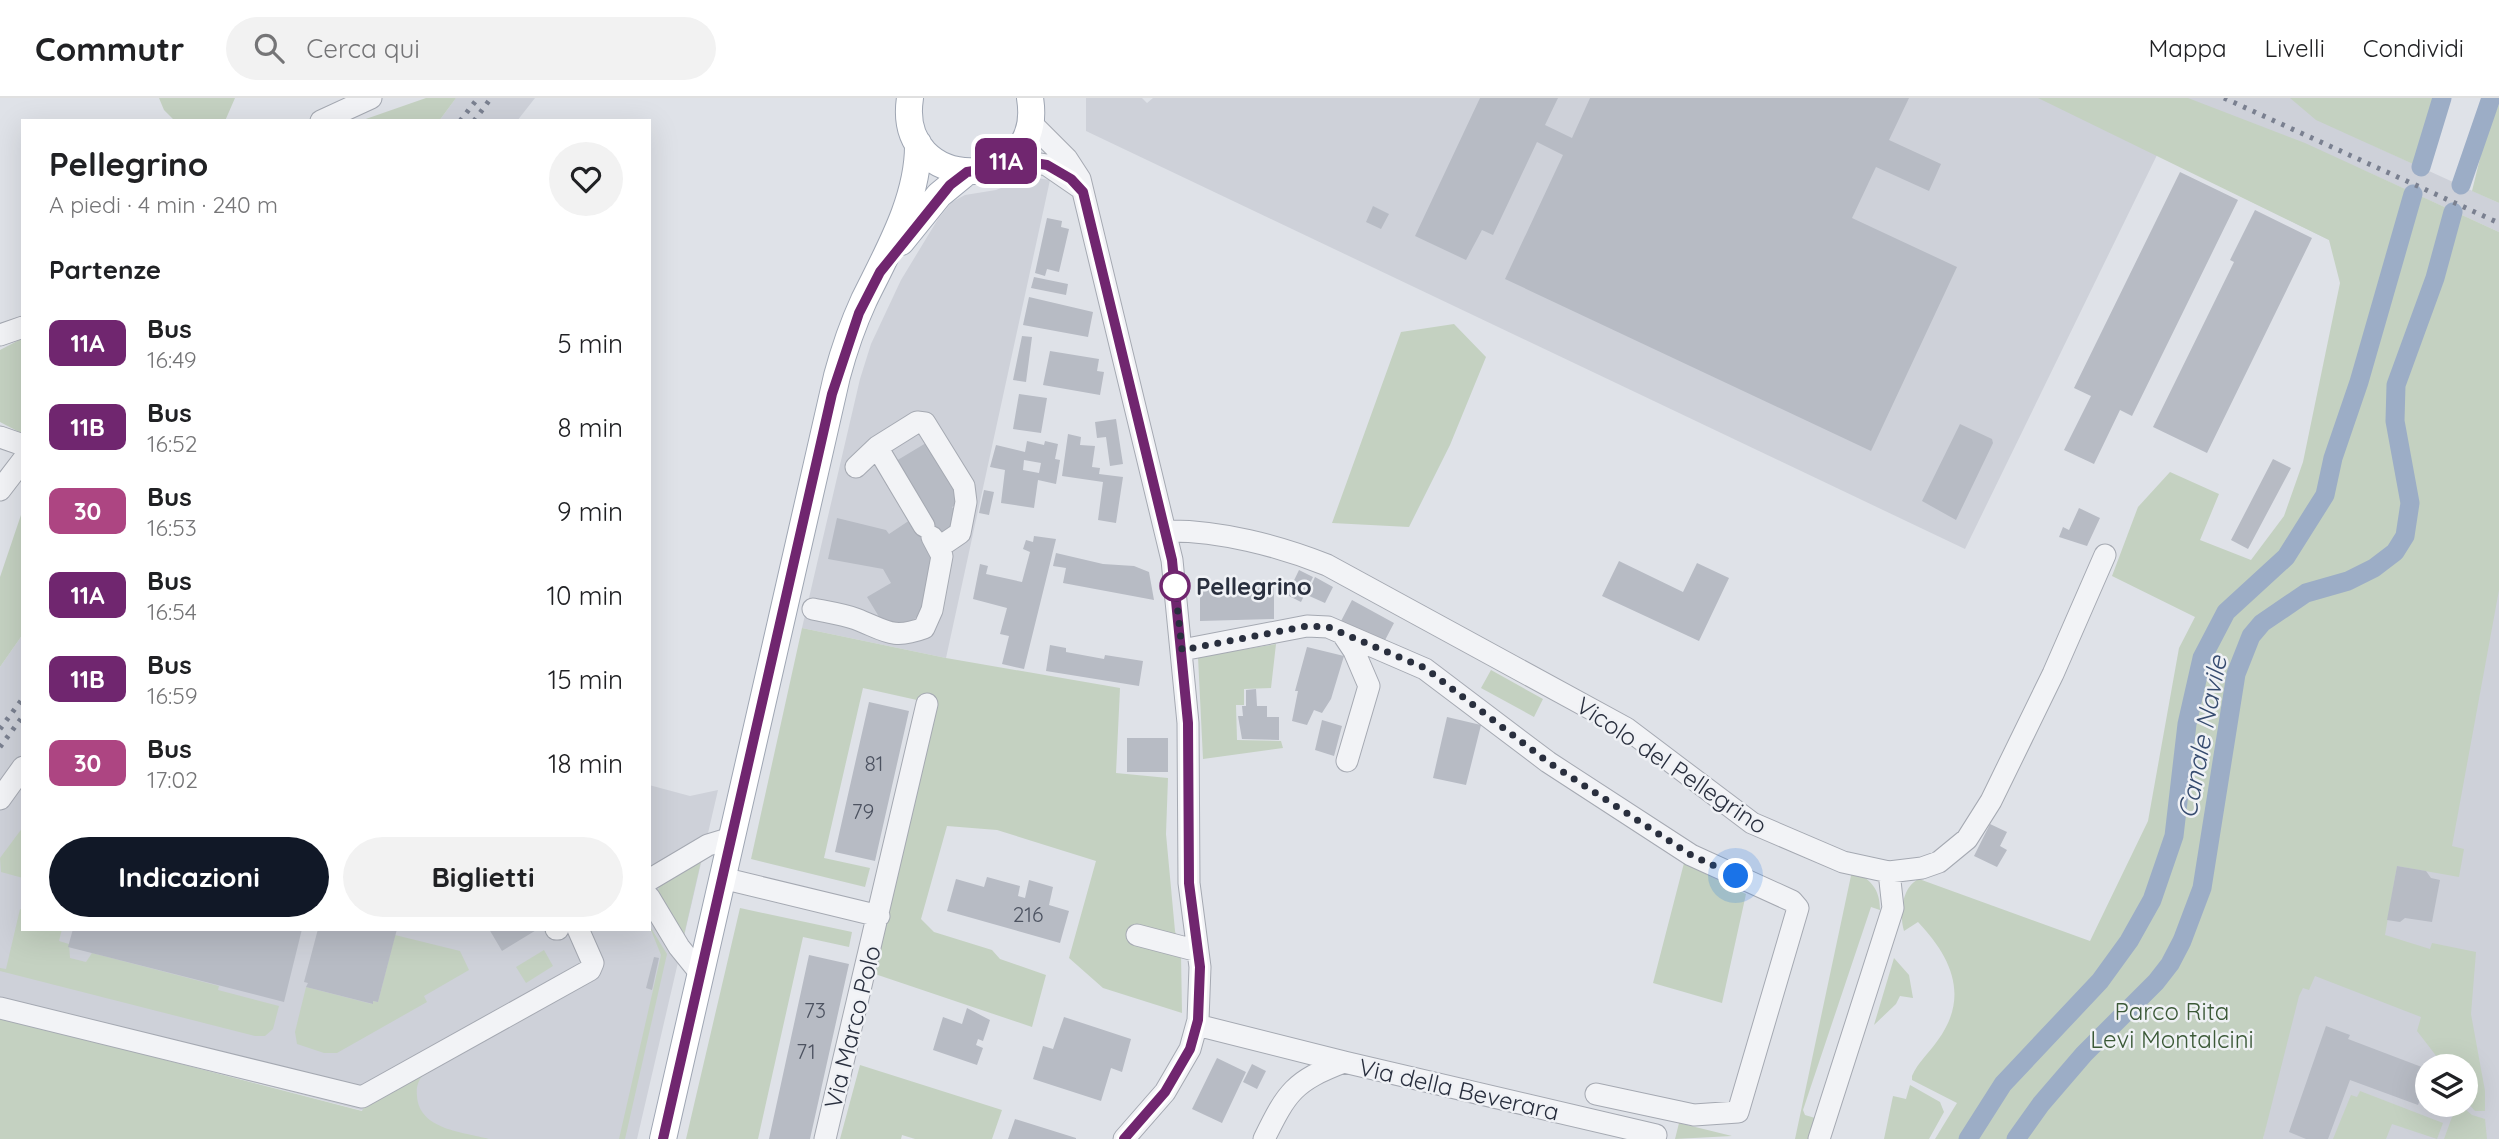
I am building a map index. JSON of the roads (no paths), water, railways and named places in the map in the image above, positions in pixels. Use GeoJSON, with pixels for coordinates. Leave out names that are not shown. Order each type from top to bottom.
{"type":"FeatureCollection","features":[{"type":"Feature","properties":{"kind":"main road"},"geometry":{"type":"LineString","coordinates":[[663,1139],[837,376],[859,313],[880,272],[913,187],[918,143],[910,119],[910,98]]}},
{"type":"Feature","properties":{"kind":"main road"},"geometry":{"type":"LineString","coordinates":[[918,143],[938,163],[967,172],[992,168],[1009,159],[1025,140],[1034,107]]}},
{"type":"Feature","properties":{"kind":"main road"},"geometry":{"type":"LineString","coordinates":[[880,272],[939,195],[967,172]]}},
{"type":"Feature","properties":{"kind":"street"},"geometry":{"type":"LineString","coordinates":[[325,119],[371,98]]}},
{"type":"Feature","properties":{"kind":"street"},"geometry":{"type":"LineString","coordinates":[[1034,107],[1076,170],[1083,192],[1166,531],[1182,650],[1188,723],[1189,883],[1200,986],[1197,1026],[1180,1068],[1125,1139]]}},
{"type":"Feature","properties":{"kind":"street"},"geometry":{"type":"LineString","coordinates":[[1009,159],[1047,165],[1071,179],[1083,192]]}},
{"type":"Feature","properties":{"kind":"street"},"geometry":{"type":"LineString","coordinates":[[856,467],[877,447],[917,422],[925,423],[962,483],[966,502],[960,533],[931,537]]}},
{"type":"Feature","properties":{"kind":"street"},"geometry":{"type":"LineString","coordinates":[[0,437],[21,444]]}},
{"type":"Feature","properties":{"kind":"street"},"geometry":{"type":"LineString","coordinates":[[813,609],[855,618],[883,632],[904,636],[924,628],[932,610],[942,556],[877,447]]}},
{"type":"Feature","properties":{"kind":"street"},"geometry":{"type":"LineString","coordinates":[[0,490],[21,463]]}},
{"type":"Feature","properties":{"kind":"street","name":"Vicolo del Pellegrino"},"geometry":{"type":"LineString","coordinates":[[1166,531],[1205,534],[1247,542],[1288,551],[1328,565],[1626,728],[1752,823],[1843,862],[1889,872],[1922,868],[1939,862],[1967,839],[1992,801],[2053,674],[2105,555]]}},
{"type":"Feature","properties":{"kind":"street"},"geometry":{"type":"LineString","coordinates":[[1182,650],[1307,626],[1328,627],[1342,632],[1425,668],[1548,762],[1691,855],[1792,901],[1798,908],[1738,1112],[1694,1115],[1596,1094]]}},
{"type":"Feature","properties":{"kind":"street"},"geometry":{"type":"LineString","coordinates":[[1342,632],[1354,651],[1369,686],[1347,761]]}},
{"type":"Feature","properties":{"kind":"street","name":"Via Marco Polo"},"geometry":{"type":"LineString","coordinates":[[825,1139],[927,704]]}},
{"type":"Feature","properties":{"kind":"street"},"geometry":{"type":"LineString","coordinates":[[0,799],[21,770]]}},
{"type":"Feature","properties":{"kind":"street"},"geometry":{"type":"LineString","coordinates":[[651,879],[708,845],[731,838]]}},
{"type":"Feature","properties":{"kind":"street"},"geometry":{"type":"LineString","coordinates":[[1819,1139],[1893,908],[1889,872]]}},
{"type":"Feature","properties":{"kind":"street","name":"Via Marco Polo"},"geometry":{"type":"LineString","coordinates":[[722,878],[879,916]]}},
{"type":"Feature","properties":{"kind":"street"},"geometry":{"type":"LineString","coordinates":[[651,900],[679,947],[700,972]]}},
{"type":"Feature","properties":{"kind":"street"},"geometry":{"type":"LineString","coordinates":[[0,1008],[356,1097],[373,1093],[590,970],[592,958],[579,931]]}},
{"type":"Feature","properties":{"kind":"street"},"geometry":{"type":"LineString","coordinates":[[1137,935],[1198,951]]}},
{"type":"Feature","properties":{"kind":"street","name":"Via della Beverara"},"geometry":{"type":"LineString","coordinates":[[1197,1026],[1656,1135]]}},
{"type":"Feature","properties":{"kind":"street","name":"Via della Beverara"},"geometry":{"type":"LineString","coordinates":[[1264,1139],[1283,1099],[1309,1075],[1344,1062]]}},
{"type":"Feature","properties":{"kind":"waterway","name":"Canale Navile"},"geometry":{"type":"LineString","coordinates":[[2421,167],[2442,98]]}},
{"type":"Feature","properties":{"kind":"waterway","name":"Canale Navile"},"geometry":{"type":"LineString","coordinates":[[2461,185],[2491,98]]}},
{"type":"Feature","properties":{"kind":"waterway","name":"Canale Navile"},"geometry":{"type":"LineString","coordinates":[[1968,1139],[2003,1084],[2100,981],[2129,941],[2152,900],[2174,836],[2187,724],[2202,658],[2226,612],[2286,557],[2325,495],[2333,458],[2359,382],[2413,194]]}},
{"type":"Feature","properties":{"kind":"waterway","name":"Canale Navile"},"geometry":{"type":"LineString","coordinates":[[2016,1139],[2041,1104],[2084,1054],[2156,982],[2170,964],[2182,941],[2202,888],[2236,674],[2251,636],[2262,623],[2306,593],[2348,581],[2374,568],[2395,552],[2405,536],[2410,503],[2395,421],[2396,385],[2435,278],[2453,212]]}},
{"type":"Feature","properties":{"kind":"railway"},"geometry":{"type":"LineString","coordinates":[[462,119],[478,98]]}},
{"type":"Feature","properties":{"kind":"railway"},"geometry":{"type":"LineString","coordinates":[[475,119],[491,98]]}},
{"type":"Feature","properties":{"kind":"railway"},"geometry":{"type":"LineString","coordinates":[[2224,98],[2499,223]]}},
{"type":"Feature","properties":{"kind":"railway"},"geometry":{"type":"LineString","coordinates":[[0,729],[21,701]]}},
{"type":"Feature","properties":{"kind":"railway"},"geometry":{"type":"LineString","coordinates":[[0,747],[21,719]]}},
{"type":"Feature","properties":{"kind":"place","name":"Pellegrino"},"geometry":{"type":"Point","coordinates":[1175,586]}},
{"type":"Feature","properties":{"kind":"park label","name":"Parco Rita Levi Montalcini"},"geometry":{"type":"Point","coordinates":[2172,1025]}}]}
